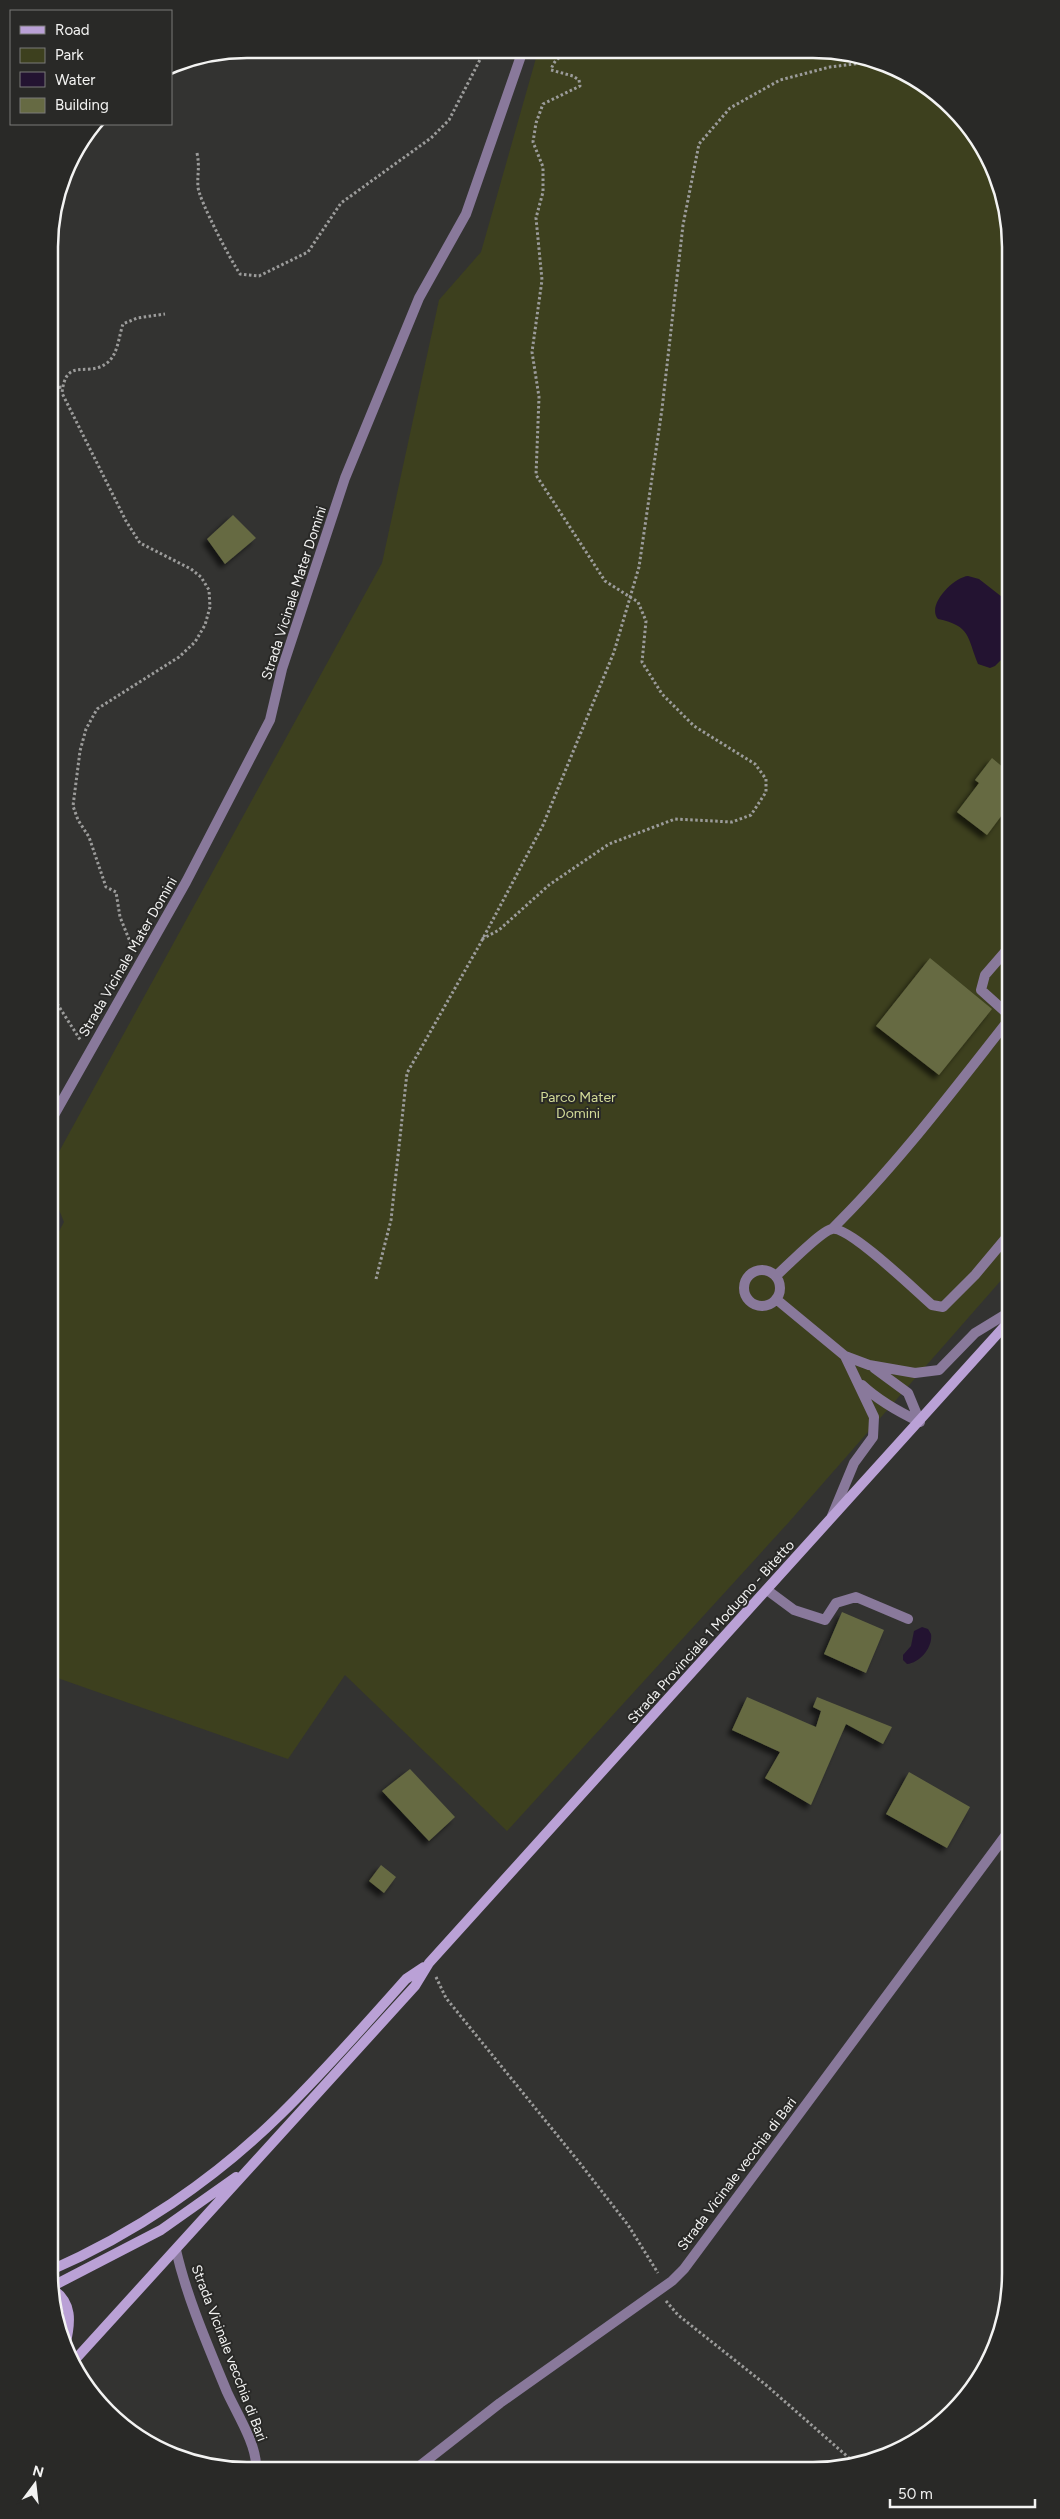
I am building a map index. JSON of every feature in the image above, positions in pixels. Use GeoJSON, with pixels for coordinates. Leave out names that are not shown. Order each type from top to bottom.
{"type":"FeatureCollection","features":[{"type":"Feature","properties":{"kind":"main road","name":"Strada Provinciale 1 Modugno - Bitetto"},"geometry":{"type":"LineString","coordinates":[[263,2153],[415,1986],[429,1963],[1002,1329]]}},
{"type":"Feature","properties":{"kind":"main road","name":"Strada Provinciale 1 Modugno - Bitetto"},"geometry":{"type":"LineString","coordinates":[[80,2257],[177,2199],[217,2171],[252,2141],[324,2070],[406,1979],[429,1963]]}},
{"type":"Feature","properties":{"kind":"main road"},"geometry":{"type":"LineString","coordinates":[[78,2357],[263,2153]]}},
{"type":"Feature","properties":{"kind":"main road"},"geometry":{"type":"LineString","coordinates":[[58,2283],[161,2230],[231,2180],[263,2153]]}},
{"type":"Feature","properties":{"kind":"main road"},"geometry":{"type":"LineString","coordinates":[[58,2266],[80,2257]]}},
{"type":"Feature","properties":{"kind":"main road"},"geometry":{"type":"LineString","coordinates":[[58,2280],[80,2257]]}},
{"type":"Feature","properties":{"kind":"main road"},"geometry":{"type":"LineString","coordinates":[[59,2293],[62,2295],[69,2311],[67,2330]]}},
{"type":"Feature","properties":{"kind":"street","name":"Strada Vicinale Mater Domini"},"geometry":{"type":"LineString","coordinates":[[58,1108],[186,882],[270,720],[282,669],[345,478],[419,298],[466,214],[519,58]]}},
{"type":"Feature","properties":{"kind":"street"},"geometry":{"type":"LineString","coordinates":[[1002,955],[985,975],[981,990],[1002,1009]]}},
{"type":"Feature","properties":{"kind":"street"},"geometry":{"type":"LineString","coordinates":[[776,1276],[817,1239],[832,1229],[856,1205],[1002,1028]]}},
{"type":"Feature","properties":{"kind":"street"},"geometry":{"type":"LineString","coordinates":[[832,1229],[841,1230],[863,1244],[932,1305],[943,1307],[975,1275],[1002,1243]]}},
{"type":"Feature","properties":{"kind":"street"},"geometry":{"type":"LineString","coordinates":[[766,1270],[776,1276],[780,1288],[776,1299],[766,1306],[754,1304],[746,1296],[744,1285],[746,1279],[754,1271],[766,1270]]}},
{"type":"Feature","properties":{"kind":"street"},"geometry":{"type":"LineString","coordinates":[[776,1299],[845,1356],[869,1365],[915,1373],[939,1370],[975,1333],[1002,1317]]}},
{"type":"Feature","properties":{"kind":"street"},"geometry":{"type":"LineString","coordinates":[[829,1522],[854,1463],[873,1437],[874,1417],[845,1356]]}},
{"type":"Feature","properties":{"kind":"street"},"geometry":{"type":"LineString","coordinates":[[869,1365],[908,1393],[920,1422]]}},
{"type":"Feature","properties":{"kind":"street"},"geometry":{"type":"LineString","coordinates":[[858,1381],[873,1395],[901,1413],[920,1422]]}},
{"type":"Feature","properties":{"kind":"street"},"geometry":{"type":"LineString","coordinates":[[768,1590],[794,1610],[825,1620],[836,1603],[856,1597],[908,1619]]}},
{"type":"Feature","properties":{"kind":"street","name":"Strada Vicinale vecchia di Bari"},"geometry":{"type":"LineString","coordinates":[[426,2462],[500,2403],[661,2288],[684,2269],[1002,1840]]}},
{"type":"Feature","properties":{"kind":"street","name":"Strada Vicinale vecchia di Bari"},"geometry":{"type":"LineString","coordinates":[[176,2250],[182,2278],[227,2392],[250,2442],[255,2462]]}},
{"type":"Feature","properties":{"kind":"path"},"geometry":{"type":"LineString","coordinates":[[197,153],[200,168],[198,188],[202,201],[240,274],[259,276],[308,252],[341,203],[431,138],[449,120],[481,58]]}},
{"type":"Feature","properties":{"kind":"path"},"geometry":{"type":"LineString","coordinates":[[482,939],[499,930],[549,885],[610,844],[676,819],[732,822],[751,815],[766,792],[766,779],[755,764],[694,726],[662,694],[642,662],[646,621],[638,602],[631,595],[616,590],[605,582],[536,475],[538,397],[532,352],[542,280],[536,218],[542,192],[544,167],[533,142],[536,123],[543,104],[580,86],[579,80],[573,76],[551,70],[553,62],[558,58]]}},
{"type":"Feature","properties":{"kind":"path"},"geometry":{"type":"LineString","coordinates":[[376,1279],[391,1220],[407,1073],[543,825],[614,652],[639,567],[659,428],[683,224],[699,144],[730,108],[780,80],[830,67],[861,64]]}},
{"type":"Feature","properties":{"kind":"path"},"geometry":{"type":"LineString","coordinates":[[141,962],[128,942],[120,917],[116,892],[106,887],[89,837],[78,820],[73,806],[80,751],[86,729],[97,709],[166,667],[195,642],[205,626],[210,607],[209,590],[201,577],[191,569],[140,543],[126,521],[62,393],[62,387],[63,380],[70,372],[107,363],[114,354],[123,324],[137,318],[165,314]]}},
{"type":"Feature","properties":{"kind":"path"},"geometry":{"type":"LineString","coordinates":[[58,388],[62,387]]}},
{"type":"Feature","properties":{"kind":"path"},"geometry":{"type":"LineString","coordinates":[[58,1005],[89,1053]]}},
{"type":"Feature","properties":{"kind":"path"},"geometry":{"type":"LineString","coordinates":[[429,1963],[446,1998],[628,2225],[659,2275],[661,2288],[667,2303],[678,2315],[766,2385],[849,2458]]}},
{"type":"Feature","properties":{"kind":"green space","name":"Parco Mater Domini"},"geometry":{"type":"Polygon","coordinates":[[[536,58],[826,58],[850,61],[886,72],[919,89],[938,104],[971,141],[988,174],[996,198],[1002,234],[1002,1279],[789,1522],[507,1831],[345,1675],[288,1759],[58,1678],[58,1233],[64,1222],[58,1207],[58,1154],[382,563],[439,300],[481,252],[536,58]]]}},
{"type":"Feature","properties":{"kind":"water"},"geometry":{"type":"Polygon","coordinates":[[[968,576],[979,579],[1002,597],[1002,659],[990,668],[978,664],[969,640],[962,629],[957,625],[938,619],[935,613],[943,593],[949,586],[968,576]]]}},
{"type":"Feature","properties":{"kind":"water"},"geometry":{"type":"Polygon","coordinates":[[[922,1627],[928,1629],[931,1634],[928,1649],[917,1661],[907,1664],[903,1660],[903,1655],[911,1646],[914,1631],[922,1627]]]}},
{"type":"Feature","properties":{"kind":"building"},"geometry":{"type":"Polygon","coordinates":[[[233,515],[256,538],[225,564],[207,539],[233,515]]]}},
{"type":"Feature","properties":{"kind":"building"},"geometry":{"type":"Polygon","coordinates":[[[992,758],[1002,766],[1002,815],[987,835],[957,812],[979,783],[975,780],[992,758]]]}},
{"type":"Feature","properties":{"kind":"building"},"geometry":{"type":"Polygon","coordinates":[[[930,958],[992,1009],[939,1075],[876,1026],[930,958]]]}},
{"type":"Feature","properties":{"kind":"building"},"geometry":{"type":"Polygon","coordinates":[[[842,1612],[884,1630],[866,1673],[824,1654],[842,1612]]]}},
{"type":"Feature","properties":{"kind":"building"},"geometry":{"type":"Polygon","coordinates":[[[747,1697],[816,1727],[821,1711],[813,1707],[817,1697],[892,1727],[883,1744],[846,1724],[811,1805],[765,1778],[780,1752],[732,1730],[747,1697]]]}},
{"type":"Feature","properties":{"kind":"building"},"geometry":{"type":"Polygon","coordinates":[[[410,1769],[455,1817],[429,1841],[382,1791],[410,1769]]]}},
{"type":"Feature","properties":{"kind":"building"},"geometry":{"type":"Polygon","coordinates":[[[909,1772],[970,1807],[947,1848],[886,1814],[909,1772]]]}},
{"type":"Feature","properties":{"kind":"building"},"geometry":{"type":"Polygon","coordinates":[[[381,1865],[396,1877],[384,1893],[369,1881],[381,1865]]]}}]}
